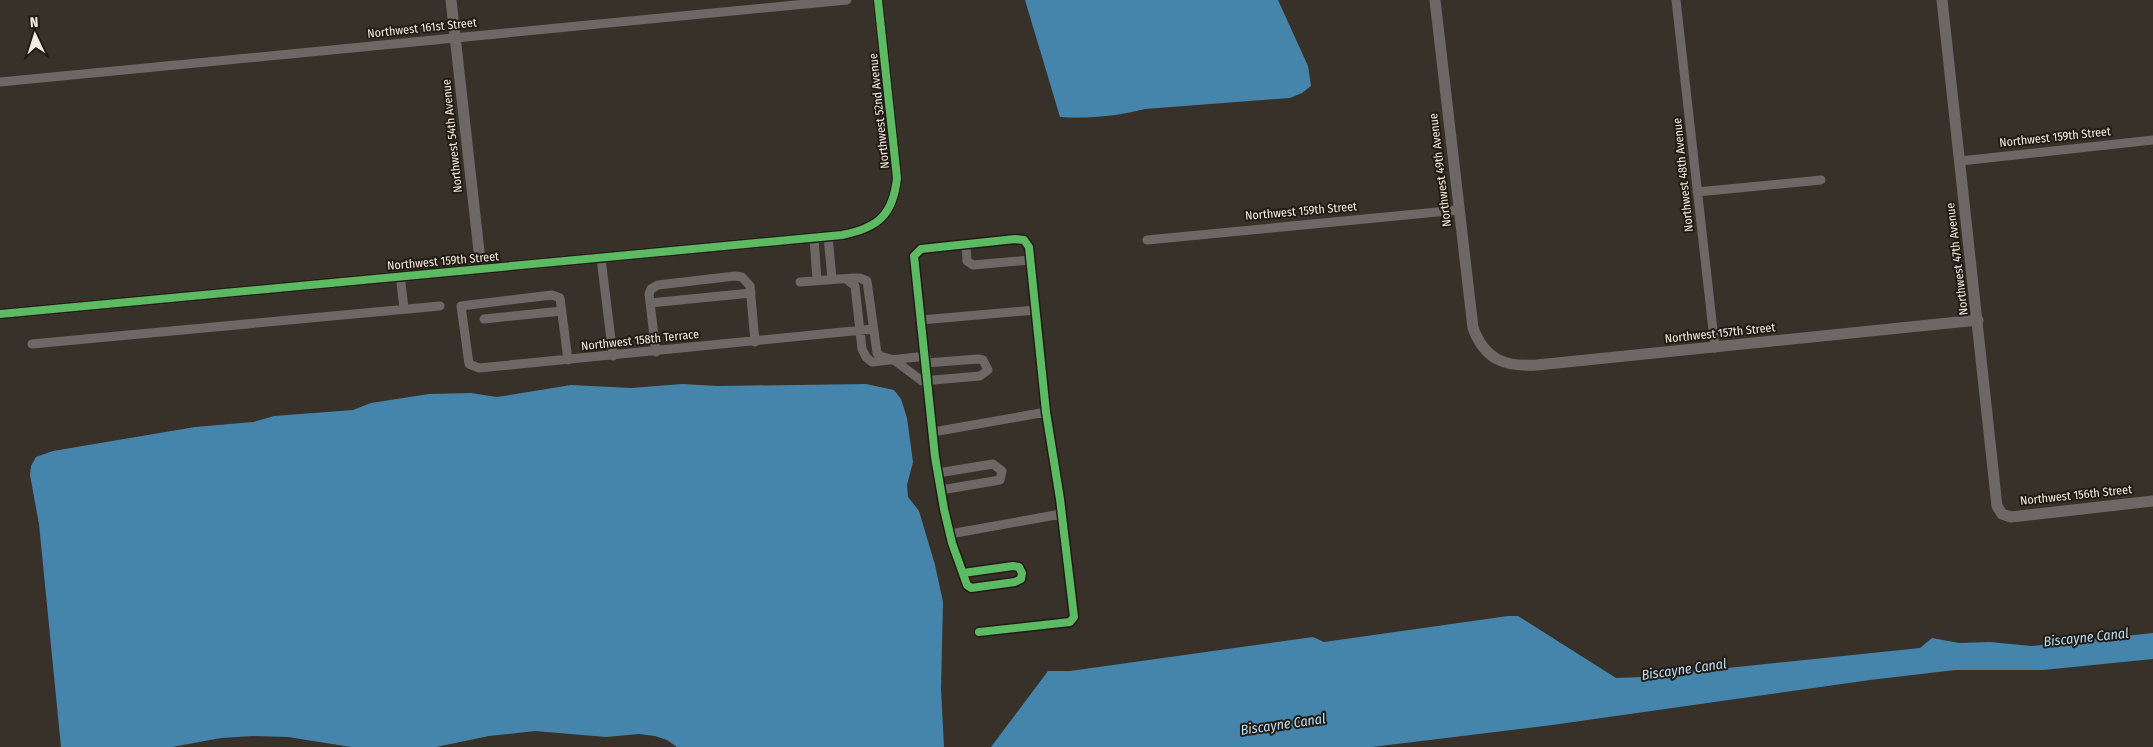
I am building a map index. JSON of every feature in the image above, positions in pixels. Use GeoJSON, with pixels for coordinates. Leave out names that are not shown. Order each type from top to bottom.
{"type":"FeatureCollection","features":[{"type":"Feature","properties":{"kind":"street","name":"Northwest 54th Avenue"},"geometry":{"type":"LineString","coordinates":[[451,0],[481,269]]}},
{"type":"Feature","properties":{"kind":"street","name":"Northwest 161st Street"},"geometry":{"type":"LineString","coordinates":[[0,82],[847,0]]}},
{"type":"Feature","properties":{"kind":"street","name":"Northwest 52nd Avenue"},"geometry":{"type":"LineString","coordinates":[[878,0],[897,178],[896,192],[891,206],[884,216]]}},
{"type":"Feature","properties":{"kind":"street","name":"Northwest 49th Avenue"},"geometry":{"type":"LineString","coordinates":[[1435,0],[1458,210],[1471,314],[1476,336]]}},
{"type":"Feature","properties":{"kind":"street","name":"Northwest 48th Avenue"},"geometry":{"type":"LineString","coordinates":[[1676,0],[1715,348]]}},
{"type":"Feature","properties":{"kind":"street","name":"Northwest 47th Avenue"},"geometry":{"type":"LineString","coordinates":[[1942,0],[1997,506],[2002,514]]}},
{"type":"Feature","properties":{"kind":"street","name":"Northwest 159th Street"},"geometry":{"type":"LineString","coordinates":[[1960,161],[2153,140]]}},
{"type":"Feature","properties":{"kind":"street"},"geometry":{"type":"LineString","coordinates":[[1697,192],[1821,180]]}},
{"type":"Feature","properties":{"kind":"street","name":"Northwest 159th Street"},"geometry":{"type":"LineString","coordinates":[[1147,240],[1458,210]]}},
{"type":"Feature","properties":{"kind":"street","name":"Northwest 159th Street"},"geometry":{"type":"LineString","coordinates":[[0,314],[400,275],[814,238],[861,231],[874,225],[884,216]]}},
{"type":"Feature","properties":{"kind":"street"},"geometry":{"type":"LineString","coordinates":[[828,236],[832,279]]}},
{"type":"Feature","properties":{"kind":"street"},"geometry":{"type":"LineString","coordinates":[[814,238],[817,280]]}},
{"type":"Feature","properties":{"kind":"street"},"geometry":{"type":"LineString","coordinates":[[963,573],[1013,566],[1019,567],[1022,573],[1021,578],[1015,582],[971,588],[967,585],[963,573],[950,534],[938,473],[914,256],[921,249],[1015,238],[1024,240],[1029,247],[1046,412],[1074,616],[1070,622],[979,632]]}},
{"type":"Feature","properties":{"kind":"street"},"geometry":{"type":"LineString","coordinates":[[966,244],[967,261],[973,265],[1030,260]]}},
{"type":"Feature","properties":{"kind":"street"},"geometry":{"type":"LineString","coordinates":[[601,258],[612,356]]}},
{"type":"Feature","properties":{"kind":"street"},"geometry":{"type":"LineString","coordinates":[[400,275],[404,308]]}},
{"type":"Feature","properties":{"kind":"street"},"geometry":{"type":"LineString","coordinates":[[656,352],[649,294],[653,286],[735,276],[742,277],[750,286],[755,342]]}},
{"type":"Feature","properties":{"kind":"street"},"geometry":{"type":"LineString","coordinates":[[800,282],[860,278],[867,282],[877,353],[880,356],[894,360],[918,378],[928,381],[980,376],[988,370],[983,360],[978,359],[894,360],[872,362],[866,357],[862,349],[855,286],[846,279]]}},
{"type":"Feature","properties":{"kind":"street"},"geometry":{"type":"LineString","coordinates":[[650,303],[751,293]]}},
{"type":"Feature","properties":{"kind":"street","name":"Northwest 158th Terrace"},"geometry":{"type":"LineString","coordinates":[[562,310],[560,298],[552,295],[461,306],[469,364],[479,368],[656,352],[873,329]]}},
{"type":"Feature","properties":{"kind":"street"},"geometry":{"type":"LineString","coordinates":[[32,344],[440,306]]}},
{"type":"Feature","properties":{"kind":"street"},"geometry":{"type":"LineString","coordinates":[[484,319],[562,310],[568,360]]}},
{"type":"Feature","properties":{"kind":"street"},"geometry":{"type":"LineString","coordinates":[[921,320],[1035,310]]}},
{"type":"Feature","properties":{"kind":"street","name":"Northwest 157th Street"},"geometry":{"type":"LineString","coordinates":[[1476,336],[1485,350],[1494,358],[1506,364],[1519,366],[1715,348],[1978,320]]}},
{"type":"Feature","properties":{"kind":"street"},"geometry":{"type":"LineString","coordinates":[[933,432],[1046,412]]}},
{"type":"Feature","properties":{"kind":"street"},"geometry":{"type":"LineString","coordinates":[[938,473],[993,464],[1002,471],[1000,480],[941,490]]}},
{"type":"Feature","properties":{"kind":"street","name":"Northwest 156th Street"},"geometry":{"type":"LineString","coordinates":[[2002,514],[2011,517],[2153,501]]}},
{"type":"Feature","properties":{"kind":"street"},"geometry":{"type":"LineString","coordinates":[[950,534],[1061,514]]}},
{"type":"Feature","properties":{"kind":"water"},"geometry":{"type":"Polygon","coordinates":[[[1025,0],[1278,0],[1308,66],[1311,86],[1302,93],[1290,98],[1145,109],[1082,118],[1060,117],[1025,0]]]}},
{"type":"Feature","properties":{"kind":"water"},"geometry":{"type":"Polygon","coordinates":[[[682,384],[717,386],[866,384],[894,390],[901,399],[907,418],[913,462],[907,485],[908,497],[919,511],[935,565],[943,602],[941,689],[944,747],[677,747],[667,740],[639,734],[606,737],[535,731],[489,736],[436,747],[351,747],[288,737],[253,736],[221,738],[172,747],[61,747],[39,524],[30,475],[31,466],[36,457],[53,451],[195,427],[253,422],[274,416],[353,410],[371,403],[429,394],[471,393],[497,397],[571,385],[631,388],[682,384]]]}},
{"type":"Feature","properties":{"kind":"water","name":"Biscayne Canal"},"geometry":{"type":"Polygon","coordinates":[[[1518,616],[1616,678],[1642,677],[1920,648],[1932,638],[1959,643],[1990,642],[2031,646],[2153,633],[2153,659],[2043,670],[1955,670],[1870,680],[1552,725],[1372,747],[991,747],[1048,671],[1070,671],[1313,637],[1324,642],[1518,616]]]}},
{"type":"Feature","properties":{"kind":"cycle path"},"geometry":{"type":"LineString","coordinates":[[0,314],[842,235],[855,232],[874,224],[882,218],[892,202],[897,178],[878,0]]}},
{"type":"Feature","properties":{"kind":"cycle path"},"geometry":{"type":"LineString","coordinates":[[963,573],[1013,566],[1019,567],[1022,573],[1021,579],[1015,582],[971,588],[967,585],[952,543],[935,457],[914,256],[921,249],[1015,239],[1024,240],[1029,247],[1046,412],[1060,499],[1074,617],[1070,622],[979,632]]}}]}
